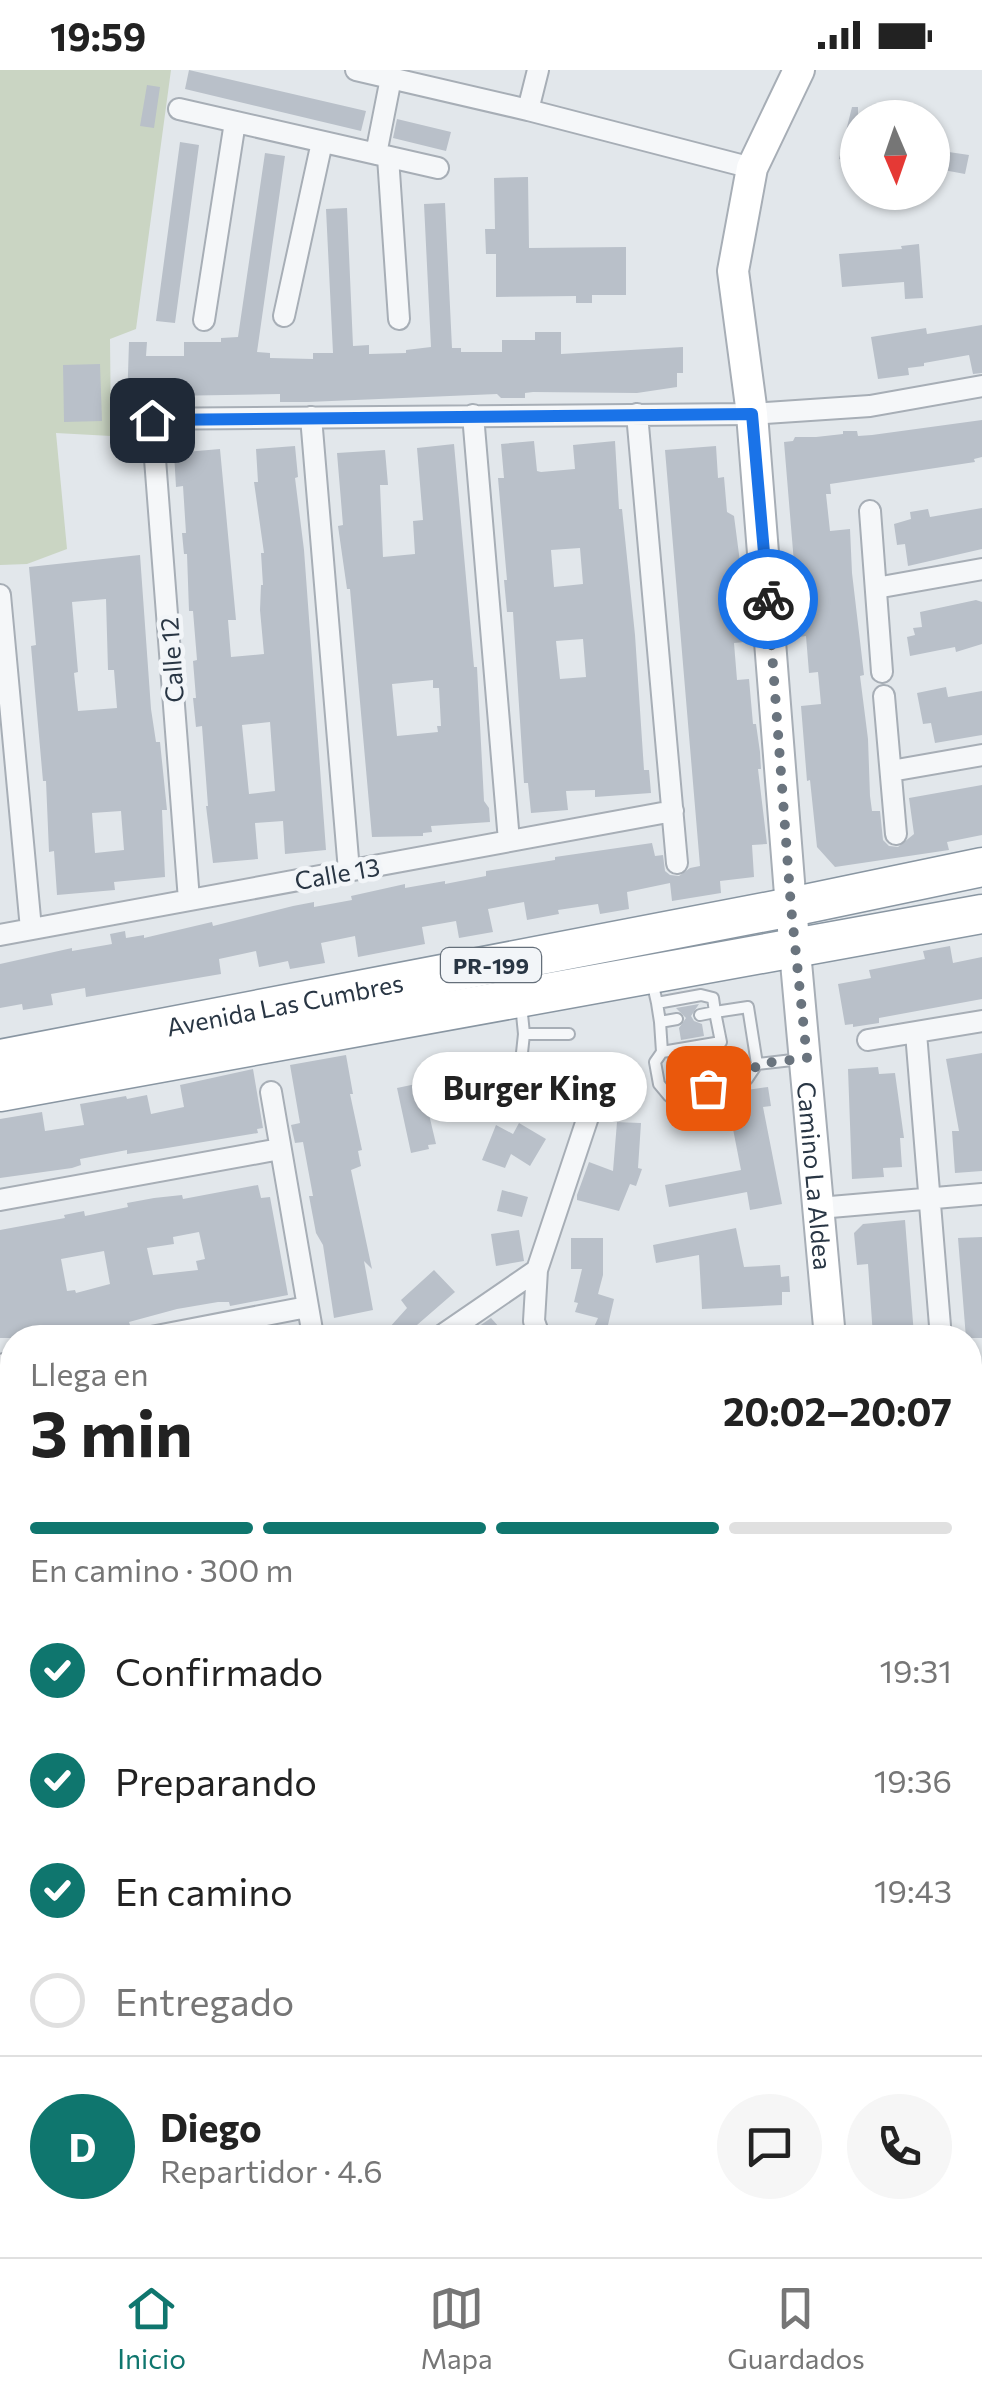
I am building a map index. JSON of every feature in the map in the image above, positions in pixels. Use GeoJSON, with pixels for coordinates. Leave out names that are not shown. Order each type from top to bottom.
{"type":"FeatureCollection","features":[{"type":"Feature","properties":{"kind":"highway","name":"Avenida Las Cumbres"},"geometry":{"type":"LineString","coordinates":[[0,1059],[982,867]]}},
{"type":"Feature","properties":{"kind":"highway","name":"Avenida Las Cumbres"},"geometry":{"type":"LineString","coordinates":[[0,1092],[522,1016],[696,981],[796,948],[982,914]]}},
{"type":"Feature","properties":{"kind":"highway"},"geometry":{"type":"LineString","coordinates":[[0,1044],[125,1022],[136,1022],[144,1031]]}},
{"type":"Feature","properties":{"kind":"street"},"geometry":{"type":"LineString","coordinates":[[356,70],[752,168]]}},
{"type":"Feature","properties":{"kind":"street"},"geometry":{"type":"LineString","coordinates":[[528,110],[538,70]]}},
{"type":"Feature","properties":{"kind":"street","name":"Camino La Aldea"},"geometry":{"type":"LineString","coordinates":[[799,70],[752,168],[733,271],[752,414],[829,1325]]}},
{"type":"Feature","properties":{"kind":"street"},"geometry":{"type":"LineString","coordinates":[[390,78],[382,156],[399,319]]}},
{"type":"Feature","properties":{"kind":"street"},"geometry":{"type":"LineString","coordinates":[[178,109],[438,168]]}},
{"type":"Feature","properties":{"kind":"street"},"geometry":{"type":"LineString","coordinates":[[204,320],[235,122]]}},
{"type":"Feature","properties":{"kind":"street"},"geometry":{"type":"LineString","coordinates":[[284,316],[322,142]]}},
{"type":"Feature","properties":{"kind":"street"},"geometry":{"type":"LineString","coordinates":[[126,419],[752,414],[870,406],[982,386]]}},
{"type":"Feature","properties":{"kind":"street"},"geometry":{"type":"LineString","coordinates":[[637,414],[677,863]]}},
{"type":"Feature","properties":{"kind":"street"},"geometry":{"type":"LineString","coordinates":[[474,415],[509,841]]}},
{"type":"Feature","properties":{"kind":"street"},"geometry":{"type":"LineString","coordinates":[[311,417],[349,871]]}},
{"type":"Feature","properties":{"kind":"street","name":"Calle 12"},"geometry":{"type":"LineString","coordinates":[[152,420],[190,900]]}},
{"type":"Feature","properties":{"kind":"street"},"geometry":{"type":"LineString","coordinates":[[870,511],[882,672]]}},
{"type":"Feature","properties":{"kind":"street"},"geometry":{"type":"LineString","coordinates":[[876,588],[982,569]]}},
{"type":"Feature","properties":{"kind":"street"},"geometry":{"type":"LineString","coordinates":[[1,595],[31,930]]}},
{"type":"Feature","properties":{"kind":"street"},"geometry":{"type":"LineString","coordinates":[[884,696],[896,834]]}},
{"type":"Feature","properties":{"kind":"street"},"geometry":{"type":"LineString","coordinates":[[891,771],[982,755]]}},
{"type":"Feature","properties":{"kind":"street","name":"Calle 13"},"geometry":{"type":"LineString","coordinates":[[0,935],[673,810]]}},
{"type":"Feature","properties":{"kind":"street"},"geometry":{"type":"LineString","coordinates":[[868,1040],[982,1021]]}},
{"type":"Feature","properties":{"kind":"street"},"geometry":{"type":"LineString","coordinates":[[916,1033],[941,1325]]}},
{"type":"Feature","properties":{"kind":"street"},"geometry":{"type":"LineString","coordinates":[[535,1325],[536,1270],[600,1081]]}},
{"type":"Feature","properties":{"kind":"street"},"geometry":{"type":"LineString","coordinates":[[271,1092],[311,1325]]}},
{"type":"Feature","properties":{"kind":"street"},"geometry":{"type":"LineString","coordinates":[[0,1200],[280,1149]]}},
{"type":"Feature","properties":{"kind":"street"},"geometry":{"type":"LineString","coordinates":[[819,1208],[982,1194]]}},
{"type":"Feature","properties":{"kind":"street"},"geometry":{"type":"LineString","coordinates":[[457,1325],[536,1270]]}},
{"type":"Feature","properties":{"kind":"street"},"geometry":{"type":"LineString","coordinates":[[216,1325],[307,1308]]}},
{"type":"Feature","properties":{"kind":"lane"},"geometry":{"type":"LineString","coordinates":[[662,1052],[721,1042],[713,998],[696,981]]}},
{"type":"Feature","properties":{"kind":"lane"},"geometry":{"type":"LineString","coordinates":[[654,989],[662,1052],[655,1062],[659,1084],[669,1096],[746,1079],[758,1064],[807,1058]]}},
{"type":"Feature","properties":{"kind":"lane"},"geometry":{"type":"LineString","coordinates":[[700,1014],[748,1007],[758,1064]]}},
{"type":"Feature","properties":{"kind":"lane"},"geometry":{"type":"LineString","coordinates":[[560,1086],[518,1081],[522,1016],[568,1034]]}},
{"type":"Feature","properties":{"kind":"lane"},"geometry":{"type":"LineString","coordinates":[[660,1022],[678,1019]]}},
{"type":"Feature","properties":{"kind":"green space"},"geometry":{"type":"Polygon","coordinates":[[[0,70],[171,70],[136,329],[110,339],[111,436],[56,433],[67,549],[27,564],[0,565],[0,70]]]}},
{"type":"Feature","properties":{"kind":"building"},"geometry":{"type":"Polygon","coordinates":[[[189,70],[366,111],[361,131],[185,89],[189,70]]]}},
{"type":"Feature","properties":{"kind":"building"},"geometry":{"type":"Polygon","coordinates":[[[147,85],[160,87],[154,128],[140,126],[147,85]]]}},
{"type":"Feature","properties":{"kind":"building"},"geometry":{"type":"Polygon","coordinates":[[[397,119],[451,132],[446,151],[393,138],[397,119]]]}},
{"type":"Feature","properties":{"kind":"building"},"geometry":{"type":"Polygon","coordinates":[[[180,142],[199,145],[175,323],[156,321],[180,142]]]}},
{"type":"Feature","properties":{"kind":"building"},"geometry":{"type":"Polygon","coordinates":[[[950,152],[969,155],[965,174],[950,171],[950,152]]]}},
{"type":"Feature","properties":{"kind":"building"},"geometry":{"type":"Polygon","coordinates":[[[265,153],[285,156],[257,352],[270,353],[270,358],[313,359],[313,353],[333,353],[326,209],[347,208],[353,346],[369,345],[369,354],[406,353],[431,347],[424,204],[445,203],[452,348],[461,348],[461,352],[502,352],[502,340],[535,340],[535,332],[561,332],[561,354],[683,347],[683,373],[677,373],[677,387],[637,393],[533,392],[525,393],[525,398],[501,398],[497,394],[308,402],[280,402],[280,394],[166,396],[166,400],[148,405],[127,405],[129,342],[147,342],[146,356],[184,356],[184,342],[221,342],[221,338],[238,337],[265,153]]]}},
{"type":"Feature","properties":{"kind":"building"},"geometry":{"type":"Polygon","coordinates":[[[528,177],[529,248],[626,247],[626,295],[592,295],[592,303],[576,303],[576,296],[496,297],[496,254],[486,254],[485,229],[495,229],[494,178],[528,177]]]}},
{"type":"Feature","properties":{"kind":"building"},"geometry":{"type":"Polygon","coordinates":[[[919,244],[923,298],[905,299],[904,282],[842,287],[839,254],[919,244]]]}},
{"type":"Feature","properties":{"kind":"building"},"geometry":{"type":"Polygon","coordinates":[[[982,325],[982,373],[973,374],[969,355],[908,368],[909,375],[878,379],[871,337],[926,328],[927,334],[982,325]]]}},
{"type":"Feature","properties":{"kind":"building"},"geometry":{"type":"Polygon","coordinates":[[[100,364],[102,421],[64,422],[63,365],[100,364]]]}},
{"type":"Feature","properties":{"kind":"building"},"geometry":{"type":"Polygon","coordinates":[[[982,420],[982,457],[974,459],[975,462],[830,484],[831,494],[826,494],[830,531],[850,529],[864,675],[860,676],[870,796],[872,811],[880,811],[883,840],[898,847],[914,834],[909,798],[982,785],[982,835],[947,842],[949,850],[835,867],[817,847],[810,780],[807,781],[801,706],[821,704],[818,672],[809,673],[806,636],[799,637],[798,620],[806,617],[806,600],[802,562],[794,563],[784,442],[843,431],[872,435],[982,420]]]}},
{"type":"Feature","properties":{"kind":"building"},"geometry":{"type":"Polygon","coordinates":[[[534,441],[537,471],[541,472],[575,469],[573,445],[615,441],[644,770],[649,770],[651,793],[595,797],[595,790],[566,791],[568,810],[531,813],[528,783],[524,783],[513,612],[507,612],[504,580],[498,478],[504,478],[501,444],[534,441]],[[580,548],[551,550],[554,587],[583,584],[580,548]],[[583,639],[556,641],[560,679],[586,677],[583,639]]]}},
{"type":"Feature","properties":{"kind":"building"},"geometry":{"type":"Polygon","coordinates":[[[454,444],[477,667],[484,801],[490,822],[431,826],[432,832],[423,836],[372,837],[350,589],[338,526],[343,525],[337,453],[385,450],[388,485],[380,485],[383,557],[415,554],[413,521],[423,520],[417,448],[454,444]],[[433,680],[392,684],[397,736],[438,732],[439,688],[433,688],[433,680]]]}},
{"type":"Feature","properties":{"kind":"building"},"geometry":{"type":"Polygon","coordinates":[[[295,446],[326,850],[285,854],[283,821],[255,823],[258,859],[213,863],[202,726],[196,727],[193,698],[193,661],[197,660],[182,533],[186,533],[183,486],[176,487],[174,453],[220,449],[236,620],[228,620],[231,657],[264,654],[260,610],[264,553],[254,482],[258,482],[256,449],[295,446]],[[270,722],[242,725],[249,794],[275,791],[270,722]]]}},
{"type":"Feature","properties":{"kind":"building"},"geometry":{"type":"Polygon","coordinates":[[[716,446],[718,478],[724,477],[727,512],[734,516],[743,585],[727,587],[731,625],[743,624],[744,642],[734,643],[737,680],[749,679],[760,752],[758,769],[767,844],[752,845],[754,877],[720,881],[721,893],[672,901],[670,883],[627,892],[629,909],[600,914],[598,904],[527,920],[524,902],[488,909],[493,932],[459,938],[456,921],[422,927],[425,944],[358,957],[355,936],[321,943],[325,963],[290,969],[288,961],[259,967],[256,951],[219,959],[221,974],[86,997],[85,988],[51,994],[53,1005],[23,1010],[22,1004],[0,1008],[0,964],[72,948],[112,944],[110,934],[125,931],[126,938],[144,938],[314,902],[314,907],[352,900],[351,896],[405,884],[405,888],[445,884],[555,857],[652,843],[655,856],[663,855],[665,871],[670,875],[679,876],[700,866],[665,450],[716,446]]]}},
{"type":"Feature","properties":{"kind":"building"},"geometry":{"type":"Polygon","coordinates":[[[982,508],[982,549],[908,566],[905,544],[897,545],[894,524],[911,519],[910,512],[928,509],[930,517],[982,508]]]}},
{"type":"Feature","properties":{"kind":"building"},"geometry":{"type":"Polygon","coordinates":[[[140,555],[151,709],[156,742],[160,742],[167,810],[162,810],[165,877],[114,882],[115,890],[57,895],[54,851],[49,852],[46,781],[31,646],[36,645],[29,567],[140,555]],[[106,599],[72,602],[78,711],[117,708],[114,670],[108,670],[106,599]],[[121,811],[92,813],[95,853],[124,850],[121,811]]]}},
{"type":"Feature","properties":{"kind":"building"},"geometry":{"type":"Polygon","coordinates":[[[982,602],[982,644],[956,652],[955,647],[910,656],[907,637],[915,635],[913,628],[922,627],[920,612],[982,602]]]}},
{"type":"Feature","properties":{"kind":"building"},"geometry":{"type":"Polygon","coordinates":[[[946,687],[948,697],[982,691],[982,735],[935,743],[931,723],[923,724],[917,693],[946,687]]]}},
{"type":"Feature","properties":{"kind":"building"},"geometry":{"type":"Polygon","coordinates":[[[950,946],[953,963],[982,957],[982,999],[879,1018],[879,1023],[845,1025],[838,984],[871,978],[869,970],[925,959],[923,951],[950,946]]]}},
{"type":"Feature","properties":{"kind":"building"},"geometry":{"type":"Polygon","coordinates":[[[699,1004],[691,1016],[702,1024],[704,1036],[681,1040],[679,1028],[686,1018],[676,1008],[699,1004]]]}},
{"type":"Feature","properties":{"kind":"building"},"geometry":{"type":"Polygon","coordinates":[[[724,1050],[734,1073],[672,1086],[667,1080],[667,1061],[724,1050]]]}},
{"type":"Feature","properties":{"kind":"building"},"geometry":{"type":"Polygon","coordinates":[[[982,1053],[982,1171],[955,1173],[952,1131],[959,1131],[946,1059],[982,1053]]]}},
{"type":"Feature","properties":{"kind":"building"},"geometry":{"type":"Polygon","coordinates":[[[346,1055],[362,1150],[358,1151],[361,1166],[351,1170],[372,1269],[364,1261],[373,1310],[334,1318],[323,1245],[316,1233],[309,1196],[313,1196],[303,1142],[295,1143],[291,1125],[300,1123],[290,1065],[346,1055]]]}},
{"type":"Feature","properties":{"kind":"building"},"geometry":{"type":"Polygon","coordinates":[[[878,1067],[879,1074],[895,1073],[904,1138],[900,1138],[902,1167],[883,1168],[884,1177],[852,1179],[848,1069],[878,1067]]]}},
{"type":"Feature","properties":{"kind":"building"},"geometry":{"type":"Polygon","coordinates":[[[253,1069],[263,1128],[257,1129],[258,1133],[127,1154],[127,1150],[80,1159],[81,1165],[72,1168],[0,1178],[0,1119],[42,1112],[45,1131],[84,1125],[80,1104],[147,1095],[151,1114],[184,1107],[180,1085],[253,1069]]]}},
{"type":"Feature","properties":{"kind":"building"},"geometry":{"type":"Polygon","coordinates":[[[430,1076],[436,1104],[427,1106],[436,1144],[411,1153],[397,1088],[430,1076]]]}},
{"type":"Feature","properties":{"kind":"building"},"geometry":{"type":"Polygon","coordinates":[[[768,1087],[771,1106],[763,1107],[782,1204],[750,1210],[747,1192],[669,1207],[665,1185],[741,1170],[726,1093],[768,1087]]]}},
{"type":"Feature","properties":{"kind":"building"},"geometry":{"type":"Polygon","coordinates":[[[617,1122],[641,1123],[638,1168],[642,1169],[636,1186],[630,1184],[619,1211],[577,1200],[589,1162],[613,1171],[617,1122]]]}},
{"type":"Feature","properties":{"kind":"building"},"geometry":{"type":"Polygon","coordinates":[[[519,1123],[546,1139],[530,1166],[511,1154],[505,1168],[482,1160],[496,1125],[513,1134],[519,1123]]]}},
{"type":"Feature","properties":{"kind":"building"},"geometry":{"type":"Polygon","coordinates":[[[258,1185],[261,1198],[270,1197],[288,1295],[230,1306],[229,1302],[218,1302],[177,1309],[129,1322],[130,1325],[0,1325],[0,1230],[182,1195],[183,1199],[258,1185]],[[199,1232],[173,1237],[174,1244],[147,1248],[153,1275],[198,1270],[196,1261],[205,1259],[199,1232]],[[104,1251],[61,1259],[67,1291],[76,1293],[110,1284],[104,1251]]]}},
{"type":"Feature","properties":{"kind":"building"},"geometry":{"type":"Polygon","coordinates":[[[502,1190],[528,1197],[522,1217],[497,1211],[502,1190]]]}},
{"type":"Feature","properties":{"kind":"building"},"geometry":{"type":"Polygon","coordinates":[[[905,1220],[913,1325],[872,1325],[868,1264],[857,1265],[854,1233],[863,1224],[905,1220]]]}},
{"type":"Feature","properties":{"kind":"building"},"geometry":{"type":"Polygon","coordinates":[[[736,1228],[744,1267],[780,1265],[781,1277],[789,1276],[790,1292],[782,1292],[782,1305],[702,1309],[699,1255],[656,1263],[653,1245],[736,1228]]]}},
{"type":"Feature","properties":{"kind":"building"},"geometry":{"type":"Polygon","coordinates":[[[519,1230],[524,1261],[496,1266],[491,1234],[519,1230]]]}},
{"type":"Feature","properties":{"kind":"building"},"geometry":{"type":"Polygon","coordinates":[[[982,1237],[982,1325],[965,1325],[958,1238],[982,1237]]]}},
{"type":"Feature","properties":{"kind":"building"},"geometry":{"type":"Polygon","coordinates":[[[571,1238],[603,1238],[603,1275],[598,1294],[614,1299],[608,1325],[595,1325],[598,1318],[575,1312],[582,1269],[571,1269],[571,1238]]]}},
{"type":"Feature","properties":{"kind":"building"},"geometry":{"type":"Polygon","coordinates":[[[434,1270],[455,1292],[417,1325],[392,1325],[407,1308],[401,1300],[434,1270]]]}},
{"type":"Feature","properties":{"kind":"way so far"},"geometry":{"type":"LineString","coordinates":[[708,1088],[746,1079],[758,1064],[807,1058],[791,907],[768,599]]}},
{"type":"Feature","properties":{"kind":"place","name":"Burger King"},"geometry":{"type":"Point","coordinates":[708,1088]}},
{"type":"Feature","properties":{"kind":"route"},"geometry":{"type":"LineString","coordinates":[[152,420],[752,414],[768,599]]}}]}
